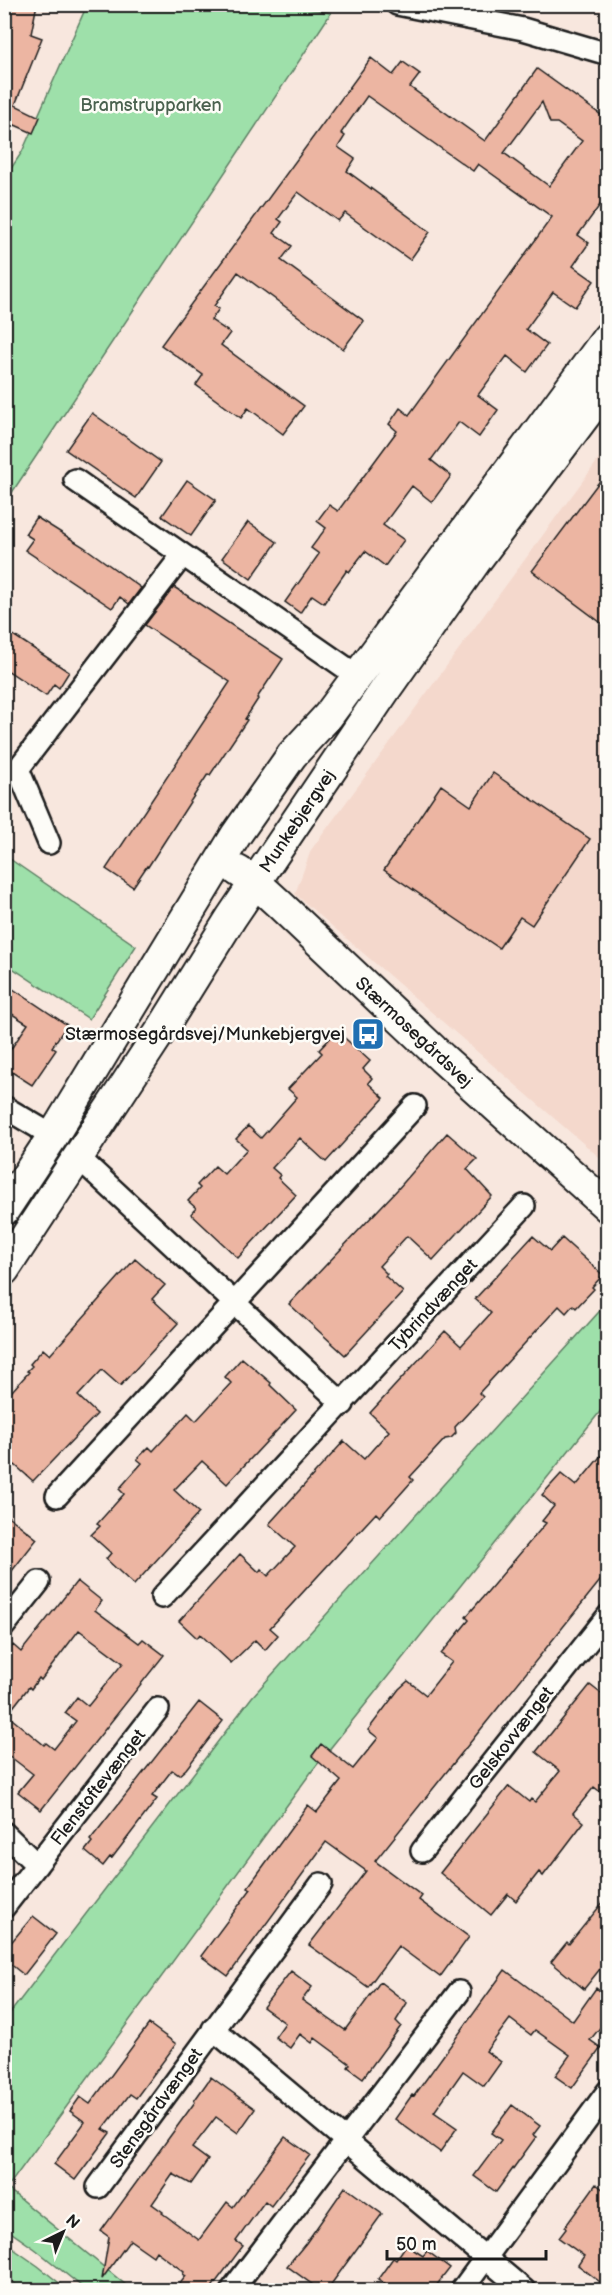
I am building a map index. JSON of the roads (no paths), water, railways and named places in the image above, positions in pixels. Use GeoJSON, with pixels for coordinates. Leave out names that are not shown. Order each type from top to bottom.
{"type":"FeatureCollection","features":[{"type":"Feature","properties":{"kind":"street"},"geometry":{"type":"LineString","coordinates":[[397,4],[523,29],[608,54]]}},
{"type":"Feature","properties":{"kind":"street"},"geometry":{"type":"LineString","coordinates":[[4,1210],[53,1136],[220,859],[259,800],[292,755],[328,716],[356,675],[608,337]]}},
{"type":"Feature","properties":{"kind":"street","name":"Munkebjergvej"},"geometry":{"type":"LineString","coordinates":[[4,1270],[255,882],[385,690],[462,580],[608,385]]}},
{"type":"Feature","properties":{"kind":"street"},"geometry":{"type":"LineString","coordinates":[[75,480],[356,675]]}},
{"type":"Feature","properties":{"kind":"street"},"geometry":{"type":"LineString","coordinates":[[49,843],[18,769],[182,556]]}},
{"type":"Feature","properties":{"kind":"street"},"geometry":{"type":"LineString","coordinates":[[255,882],[243,864],[308,764],[328,716]]}},
{"type":"Feature","properties":{"kind":"street","name":"Stærmosegårdsvej"},"geometry":{"type":"LineString","coordinates":[[220,859],[255,882],[434,1051],[608,1207]]}},
{"type":"Feature","properties":{"kind":"street"},"geometry":{"type":"LineString","coordinates":[[57,1496],[415,1106]]}},
{"type":"Feature","properties":{"kind":"street"},"geometry":{"type":"LineString","coordinates":[[4,1107],[53,1136]]}},
{"type":"Feature","properties":{"kind":"street"},"geometry":{"type":"LineString","coordinates":[[78,1157],[343,1404]]}},
{"type":"Feature","properties":{"kind":"street","name":"Tybrindvænget"},"geometry":{"type":"LineString","coordinates":[[162,1597],[524,1206]]}},
{"type":"Feature","properties":{"kind":"street"},"geometry":{"type":"LineString","coordinates":[[4,1626],[39,1582]]}},
{"type":"Feature","properties":{"kind":"street","name":"Gelskovvænget"},"geometry":{"type":"LineString","coordinates":[[422,1851],[605,1624]]}},
{"type":"Feature","properties":{"kind":"street","name":"Flenstoftevænget"},"geometry":{"type":"LineString","coordinates":[[4,1907],[158,1709]]}},
{"type":"Feature","properties":{"kind":"street"},"geometry":{"type":"LineString","coordinates":[[4,1833],[37,1865]]}},
{"type":"Feature","properties":{"kind":"street","name":"Stensgårdvænget"},"geometry":{"type":"LineString","coordinates":[[98,2187],[321,1884]]}},
{"type":"Feature","properties":{"kind":"street"},"geometry":{"type":"LineString","coordinates":[[232,2290],[459,1992]]}},
{"type":"Feature","properties":{"kind":"street","name":"Stensgårdvænget"},"geometry":{"type":"LineString","coordinates":[[213,2029],[484,2259],[524,2290]]}},
{"type":"Feature","properties":{"kind":"street"},"geometry":{"type":"LineString","coordinates":[[462,2290],[608,2091]]}},
{"type":"Feature","properties":{"kind":"place","name":"Stærmosegårdsvej/Munkebjergvej"},"geometry":{"type":"Point","coordinates":[368,1034]}},
{"type":"Feature","properties":{"kind":"park label","name":"Bramstrupparken"},"geometry":{"type":"Point","coordinates":[151,105]}}]}
